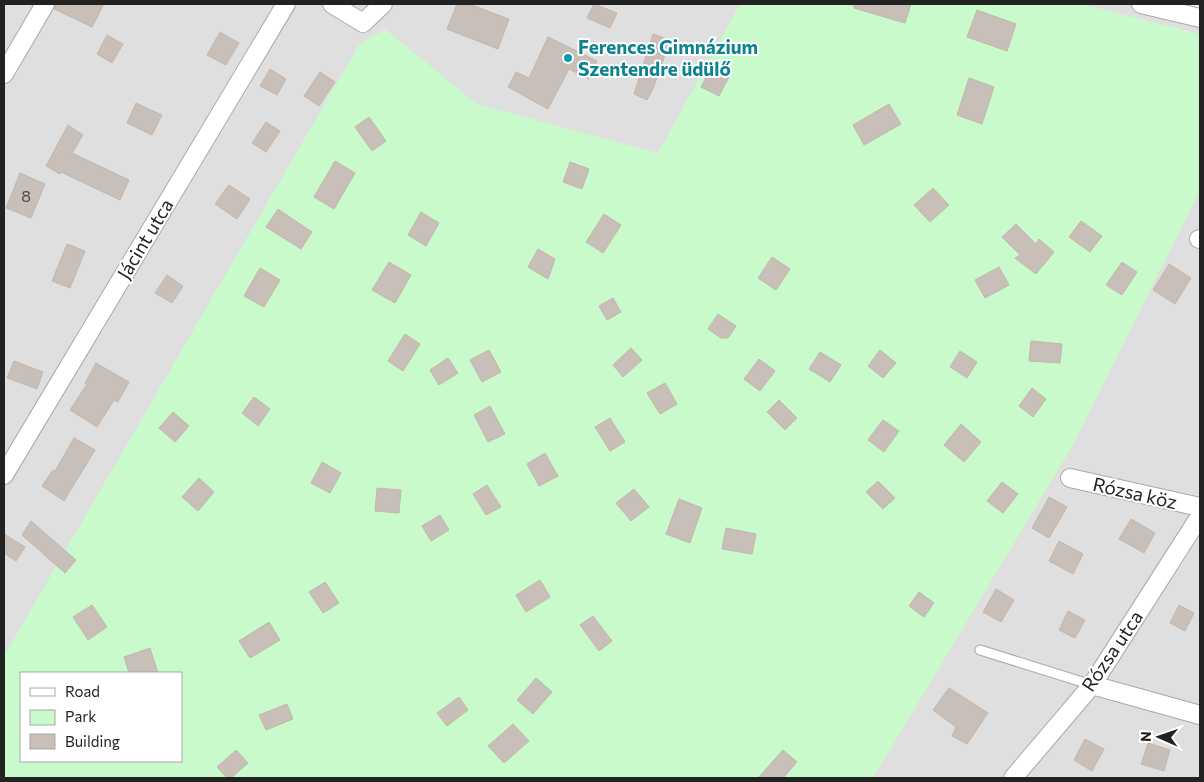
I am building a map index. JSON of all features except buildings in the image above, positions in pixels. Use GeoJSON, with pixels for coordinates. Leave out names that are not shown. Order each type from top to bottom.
{"type":"FeatureCollection","features":[{"type":"Feature","properties":{"kind":"street"},"geometry":{"type":"LineString","coordinates":[[4,74],[45,4]]}},
{"type":"Feature","properties":{"kind":"street","name":"Jácint utca"},"geometry":{"type":"LineString","coordinates":[[4,475],[286,4]]}},
{"type":"Feature","properties":{"kind":"street"},"geometry":{"type":"LineString","coordinates":[[332,4],[363,23],[383,4]]}},
{"type":"Feature","properties":{"kind":"street"},"geometry":{"type":"LineString","coordinates":[[1141,4],[1200,18]]}},
{"type":"Feature","properties":{"kind":"street","name":"Rózsa köz"},"geometry":{"type":"LineString","coordinates":[[1070,478],[1200,507]]}},
{"type":"Feature","properties":{"kind":"street","name":"Rózsa utca"},"geometry":{"type":"LineString","coordinates":[[1013,778],[1092,685],[1200,516]]}},
{"type":"Feature","properties":{"kind":"street"},"geometry":{"type":"LineString","coordinates":[[1092,685],[1200,715]]}},
{"type":"Feature","properties":{"kind":"lane"},"geometry":{"type":"LineString","coordinates":[[980,650],[1092,685]]}},
{"type":"Feature","properties":{"kind":"shaded area"},"geometry":{"type":"Polygon","coordinates":[[[4,4],[1168,4],[1200,12],[1200,778],[4,778],[4,4]]]}},
{"type":"Feature","properties":{"kind":"green space"},"geometry":{"type":"Polygon","coordinates":[[[740,4],[1081,4],[1200,34],[1200,190],[1070,450],[873,778],[4,778],[4,656],[359,45],[385,29],[477,104],[658,153],[740,4]]]}},
{"type":"Feature","properties":{"kind":"place","name":"Ferences Gimnázium Szentendre üdülő"},"geometry":{"type":"Point","coordinates":[568,58]}}]}
